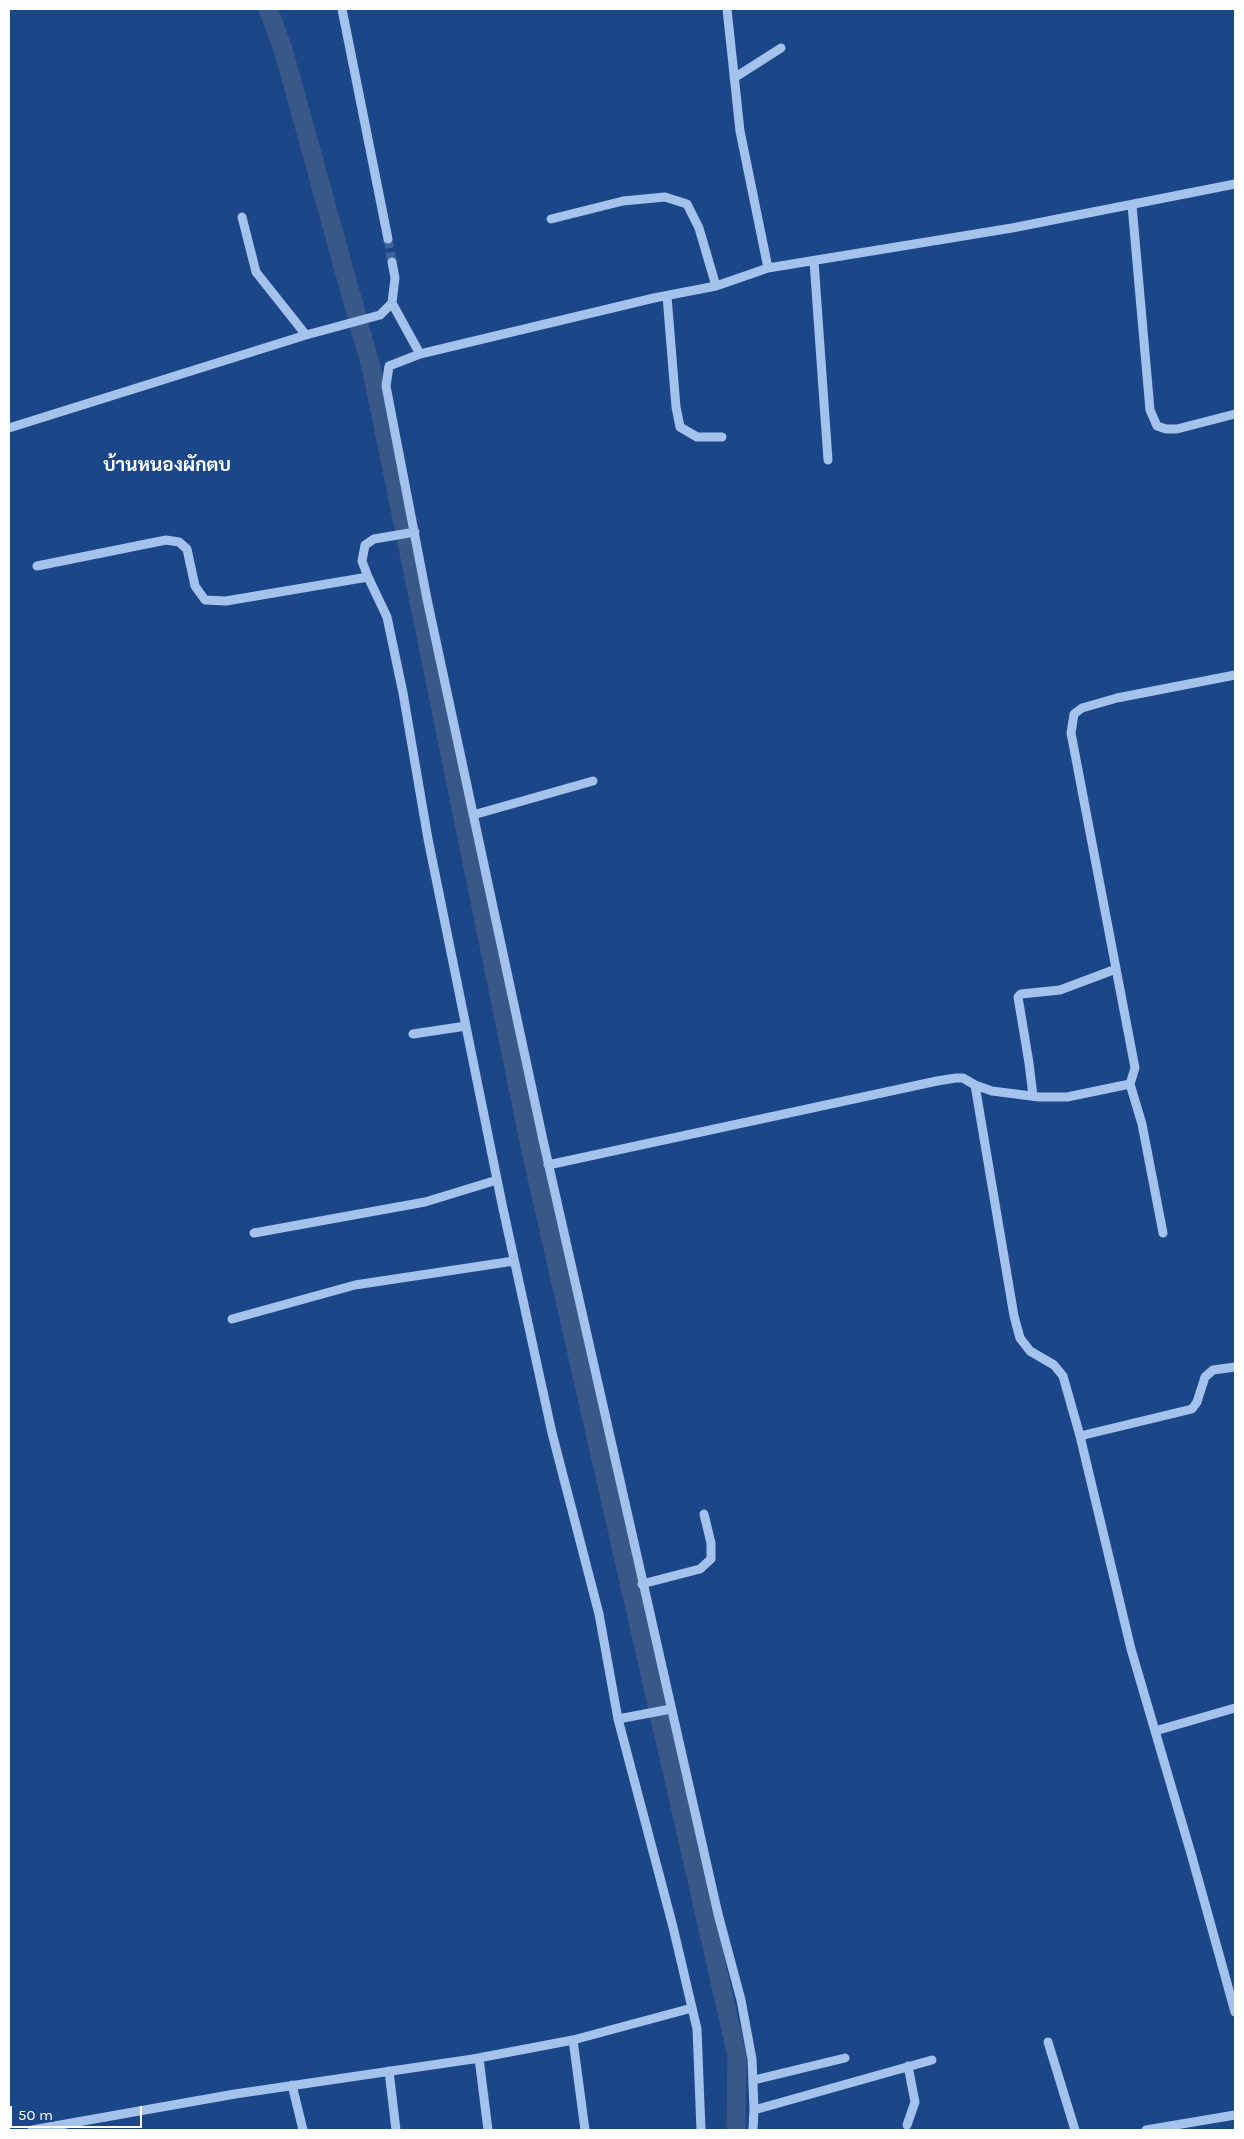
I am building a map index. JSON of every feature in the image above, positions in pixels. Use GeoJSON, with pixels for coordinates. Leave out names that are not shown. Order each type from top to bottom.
{"type":"FeatureCollection","features":[{"type":"Feature","properties":{"kind":"street"},"geometry":{"type":"LineString","coordinates":[[342,9],[388,239]]}},
{"type":"Feature","properties":{"kind":"street"},"geometry":{"type":"LineString","coordinates":[[727,9],[740,132],[768,268]]}},
{"type":"Feature","properties":{"kind":"street"},"geometry":{"type":"LineString","coordinates":[[734,78],[781,48]]}},
{"type":"Feature","properties":{"kind":"street"},"geometry":{"type":"LineString","coordinates":[[753,2130],[754,2080],[741,2000],[668,1709],[642,1584],[548,1165],[412,533],[386,386],[389,366],[420,354],[716,286],[768,268],[1012,228],[1235,184]]}},
{"type":"Feature","properties":{"kind":"street"},"geometry":{"type":"LineString","coordinates":[[551,219],[632,200],[665,197],[688,204],[698,228],[716,286]]}},
{"type":"Feature","properties":{"kind":"street"},"geometry":{"type":"LineString","coordinates":[[1132,205],[1150,410],[1157,426],[1166,430],[1177,429],[1235,414]]}},
{"type":"Feature","properties":{"kind":"street"},"geometry":{"type":"LineString","coordinates":[[242,217],[256,272],[306,335]]}},
{"type":"Feature","properties":{"kind":"street"},"geometry":{"type":"LineString","coordinates":[[814,261],[828,460]]}},
{"type":"Feature","properties":{"kind":"street"},"geometry":{"type":"LineString","coordinates":[[392,262],[395,278],[392,303],[420,354]]}},
{"type":"Feature","properties":{"kind":"street"},"geometry":{"type":"LineString","coordinates":[[667,296],[676,406],[680,427],[697,437],[722,437]]}},
{"type":"Feature","properties":{"kind":"street"},"geometry":{"type":"LineString","coordinates":[[9,428],[306,335],[380,315],[392,303]]}},
{"type":"Feature","properties":{"kind":"street"},"geometry":{"type":"LineString","coordinates":[[412,533],[374,539],[365,545],[362,561],[387,617],[403,693],[428,839],[514,1260],[552,1432],[599,1614],[621,1718],[697,2029],[701,2130]]}},
{"type":"Feature","properties":{"kind":"street"},"geometry":{"type":"LineString","coordinates":[[37,566],[166,540],[179,542],[187,549],[195,586],[204,600],[226,601],[368,577]]}},
{"type":"Feature","properties":{"kind":"street"},"geometry":{"type":"LineString","coordinates":[[1163,1234],[1142,1124],[1130,1084],[1135,1068],[1071,733],[1074,714],[1082,708],[1117,698],[1235,675]]}},
{"type":"Feature","properties":{"kind":"street"},"geometry":{"type":"LineString","coordinates":[[473,815],[593,781]]}},
{"type":"Feature","properties":{"kind":"street"},"geometry":{"type":"LineString","coordinates":[[1033,1096],[1030,1062],[1018,997],[1021,994],[1060,990],[1116,969]]}},
{"type":"Feature","properties":{"kind":"street"},"geometry":{"type":"LineString","coordinates":[[413,1034],[466,1026]]}},
{"type":"Feature","properties":{"kind":"street"},"geometry":{"type":"LineString","coordinates":[[548,1165],[956,1078],[963,1078],[992,1091],[1067,1098],[1130,1084]]}},
{"type":"Feature","properties":{"kind":"street"},"geometry":{"type":"LineString","coordinates":[[975,1085],[1014,1316],[1020,1338],[1030,1351],[1054,1364],[1063,1376],[1080,1436],[1131,1649],[1235,2012]]}},
{"type":"Feature","properties":{"kind":"street"},"geometry":{"type":"LineString","coordinates":[[254,1233],[425,1202],[497,1180]]}},
{"type":"Feature","properties":{"kind":"street"},"geometry":{"type":"LineString","coordinates":[[232,1319],[355,1285],[514,1260]]}},
{"type":"Feature","properties":{"kind":"street"},"geometry":{"type":"LineString","coordinates":[[1080,1436],[1192,1408],[1197,1402],[1205,1377],[1213,1370],[1235,1367]]}},
{"type":"Feature","properties":{"kind":"street"},"geometry":{"type":"LineString","coordinates":[[642,1584],[700,1568],[712,1559],[711,1543],[704,1514]]}},
{"type":"Feature","properties":{"kind":"street"},"geometry":{"type":"LineString","coordinates":[[1155,1731],[1235,1708]]}},
{"type":"Feature","properties":{"kind":"street"},"geometry":{"type":"LineString","coordinates":[[621,1718],[668,1709]]}},
{"type":"Feature","properties":{"kind":"street"},"geometry":{"type":"LineString","coordinates":[[32,2130],[235,2094],[479,2058],[573,2040],[692,2008]]}},
{"type":"Feature","properties":{"kind":"street"},"geometry":{"type":"LineString","coordinates":[[573,2040],[585,2130]]}},
{"type":"Feature","properties":{"kind":"street"},"geometry":{"type":"LineString","coordinates":[[1048,2042],[1075,2130]]}},
{"type":"Feature","properties":{"kind":"street"},"geometry":{"type":"LineString","coordinates":[[479,2058],[488,2130]]}},
{"type":"Feature","properties":{"kind":"street"},"geometry":{"type":"LineString","coordinates":[[754,2080],[846,2058]]}},
{"type":"Feature","properties":{"kind":"street"},"geometry":{"type":"LineString","coordinates":[[754,2110],[932,2060]]}},
{"type":"Feature","properties":{"kind":"street"},"geometry":{"type":"LineString","coordinates":[[908,2066],[915,2102],[908,2125]]}},
{"type":"Feature","properties":{"kind":"street"},"geometry":{"type":"LineString","coordinates":[[389,2071],[396,2130]]}},
{"type":"Feature","properties":{"kind":"street"},"geometry":{"type":"LineString","coordinates":[[292,2085],[303,2130]]}},
{"type":"Feature","properties":{"kind":"street"},"geometry":{"type":"LineString","coordinates":[[1148,2130],[1235,2115]]}},
{"type":"Feature","properties":{"kind":"waterway"},"geometry":{"type":"LineString","coordinates":[[268,9],[283,49],[372,371],[531,1151],[737,2056],[736,2130]]}},
{"type":"Feature","properties":{"kind":"tunnel"},"geometry":{"type":"LineString","coordinates":[[388,239],[392,262]]}},
{"type":"Feature","properties":{"kind":"district","name":"บ้านหนองผักตบ"},"geometry":{"type":"Point","coordinates":[167,466]}}]}
